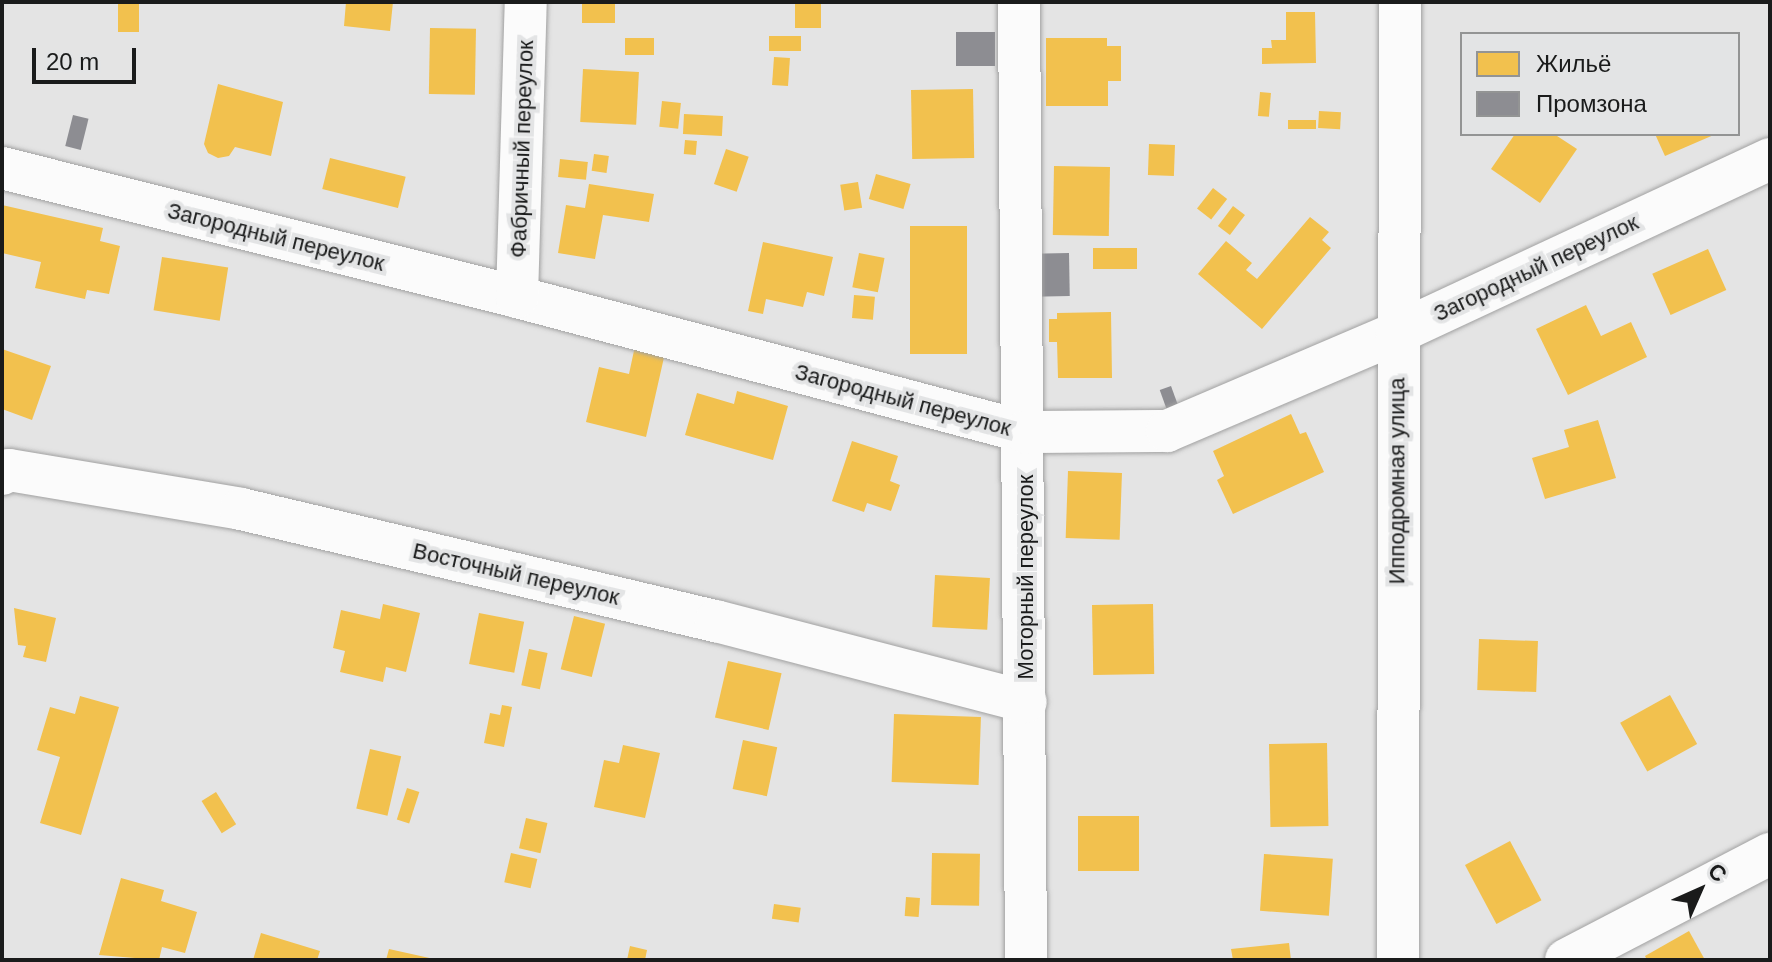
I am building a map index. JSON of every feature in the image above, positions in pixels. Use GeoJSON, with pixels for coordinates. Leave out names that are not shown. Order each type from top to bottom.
{"type":"FeatureCollection","features":[{"type":"Feature","properties":{"kind":"street","name":"Фабричный переулок"},"geometry":{"type":"LineString","coordinates":[[517,297],[526,2]]}},
{"type":"Feature","properties":{"kind":"street","name":"Моторный переулок"},"geometry":{"type":"LineString","coordinates":[[1019,2],[1025,432],[1026,960]]}},
{"type":"Feature","properties":{"kind":"street","name":"Ипподромная улица"},"geometry":{"type":"LineString","coordinates":[[1398,960],[1400,2]]}},
{"type":"Feature","properties":{"kind":"street","name":"Загородный переулок"},"geometry":{"type":"LineString","coordinates":[[2,168],[517,297],[1025,432],[1167,431],[1397,333],[1770,159]]}},
{"type":"Feature","properties":{"kind":"street","name":"Восточный переулок"},"geometry":{"type":"LineString","coordinates":[[2,474],[9,470],[241,509],[716,621],[1026,702]]}},
{"type":"Feature","properties":{"kind":"street"},"geometry":{"type":"LineString","coordinates":[[1566,960],[1770,854]]}},
{"type":"Feature","properties":{"kind":"building: Жильё"},"geometry":{"type":"Polygon","coordinates":[[[118,2],[139,2],[139,32],[118,32],[118,2]]]}},
{"type":"Feature","properties":{"kind":"building: Жильё"},"geometry":{"type":"Polygon","coordinates":[[[346,2],[393,2],[390,31],[344,26],[346,2]]]}},
{"type":"Feature","properties":{"kind":"building: Жильё"},"geometry":{"type":"Polygon","coordinates":[[[582,2],[615,2],[615,23],[582,23],[582,2]]]}},
{"type":"Feature","properties":{"kind":"building: Жильё"},"geometry":{"type":"Polygon","coordinates":[[[795,2],[821,2],[821,28],[795,28],[795,2]]]}},
{"type":"Feature","properties":{"kind":"building: Жильё"},"geometry":{"type":"Polygon","coordinates":[[[1286,12],[1315,12],[1316,63],[1262,64],[1262,48],[1272,48],[1271,40],[1286,40],[1286,12]]]}},
{"type":"Feature","properties":{"kind":"building: Жильё"},"geometry":{"type":"Polygon","coordinates":[[[430,28],[476,29],[475,95],[429,94],[430,28]]]}},
{"type":"Feature","properties":{"kind":"building: Жильё"},"geometry":{"type":"Polygon","coordinates":[[[769,36],[801,36],[801,51],[769,51],[769,36]]]}},
{"type":"Feature","properties":{"kind":"building: Жильё"},"geometry":{"type":"Polygon","coordinates":[[[625,38],[654,38],[654,55],[625,55],[625,38]]]}},
{"type":"Feature","properties":{"kind":"building: Жильё"},"geometry":{"type":"Polygon","coordinates":[[[1046,38],[1107,38],[1107,46],[1121,46],[1121,81],[1108,81],[1108,106],[1046,106],[1046,38]]]}},
{"type":"Feature","properties":{"kind":"building: Жильё"},"geometry":{"type":"Polygon","coordinates":[[[774,57],[790,58],[788,86],[772,85],[774,57]]]}},
{"type":"Feature","properties":{"kind":"building: Жильё"},"geometry":{"type":"Polygon","coordinates":[[[583,69],[639,72],[636,125],[580,122],[583,69]]]}},
{"type":"Feature","properties":{"kind":"building: Жильё"},"geometry":{"type":"Polygon","coordinates":[[[218,84],[283,102],[271,156],[235,147],[229,156],[218,158],[208,153],[204,144],[218,84]]]}},
{"type":"Feature","properties":{"kind":"building: Жильё"},"geometry":{"type":"Polygon","coordinates":[[[973,89],[974,158],[912,159],[911,90],[973,89]]]}},
{"type":"Feature","properties":{"kind":"building: Жильё"},"geometry":{"type":"Polygon","coordinates":[[[1260,92],[1271,93],[1269,117],[1258,116],[1260,92]]]}},
{"type":"Feature","properties":{"kind":"building: Жильё"},"geometry":{"type":"Polygon","coordinates":[[[662,101],[681,103],[678,129],[659,127],[662,101]]]}},
{"type":"Feature","properties":{"kind":"building: Жильё"},"geometry":{"type":"Polygon","coordinates":[[[1319,111],[1341,112],[1340,129],[1318,128],[1319,111]]]}},
{"type":"Feature","properties":{"kind":"building: Жильё"},"geometry":{"type":"Polygon","coordinates":[[[684,114],[723,116],[722,136],[683,134],[684,114]]]}},
{"type":"Feature","properties":{"kind":"building: Жильё"},"geometry":{"type":"Polygon","coordinates":[[[1288,120],[1316,120],[1316,129],[1288,129],[1288,120]]]}},
{"type":"Feature","properties":{"kind":"building: Жильё"},"geometry":{"type":"Polygon","coordinates":[[[1514,136],[1557,136],[1577,149],[1540,203],[1491,169],[1514,136]]]}},
{"type":"Feature","properties":{"kind":"building: Жильё"},"geometry":{"type":"Polygon","coordinates":[[[1656,136],[1711,136],[1665,156],[1656,136]]]}},
{"type":"Feature","properties":{"kind":"building: Жильё"},"geometry":{"type":"Polygon","coordinates":[[[685,140],[697,141],[696,155],[684,154],[685,140]]]}},
{"type":"Feature","properties":{"kind":"building: Жильё"},"geometry":{"type":"Polygon","coordinates":[[[1149,144],[1175,145],[1174,176],[1148,175],[1149,144]]]}},
{"type":"Feature","properties":{"kind":"building: Жильё"},"geometry":{"type":"Polygon","coordinates":[[[726,149],[749,157],[737,192],[714,184],[726,149]]]}},
{"type":"Feature","properties":{"kind":"building: Жильё"},"geometry":{"type":"Polygon","coordinates":[[[594,154],[609,156],[606,173],[592,171],[594,154]]]}},
{"type":"Feature","properties":{"kind":"building: Жильё"},"geometry":{"type":"Polygon","coordinates":[[[330,158],[406,177],[398,208],[322,189],[330,158]]]}},
{"type":"Feature","properties":{"kind":"building: Жильё"},"geometry":{"type":"Polygon","coordinates":[[[560,159],[588,162],[586,180],[558,177],[560,159]]]}},
{"type":"Feature","properties":{"kind":"building: Жильё"},"geometry":{"type":"Polygon","coordinates":[[[1054,166],[1110,167],[1109,236],[1053,235],[1054,166]]]}},
{"type":"Feature","properties":{"kind":"building: Жильё"},"geometry":{"type":"Polygon","coordinates":[[[876,174],[911,184],[903,209],[869,199],[876,174]]]}},
{"type":"Feature","properties":{"kind":"building: Жильё"},"geometry":{"type":"Polygon","coordinates":[[[858,182],[862,208],[844,210],[840,185],[858,182]]]}},
{"type":"Feature","properties":{"kind":"building: Жильё"},"geometry":{"type":"Polygon","coordinates":[[[589,184],[654,194],[649,222],[603,215],[595,259],[558,253],[566,205],[585,208],[589,184]]]}},
{"type":"Feature","properties":{"kind":"building: Жильё"},"geometry":{"type":"Polygon","coordinates":[[[1213,188],[1227,199],[1211,220],[1197,208],[1213,188]]]}},
{"type":"Feature","properties":{"kind":"building: Жильё"},"geometry":{"type":"Polygon","coordinates":[[[2,205],[103,228],[100,241],[120,246],[109,294],[87,290],[85,299],[35,288],[41,262],[2,253],[2,205]]]}},
{"type":"Feature","properties":{"kind":"building: Жильё"},"geometry":{"type":"Polygon","coordinates":[[[1233,206],[1245,215],[1230,235],[1218,226],[1233,206]]]}},
{"type":"Feature","properties":{"kind":"building: Жильё"},"geometry":{"type":"Polygon","coordinates":[[[1310,217],[1329,232],[1322,240],[1331,248],[1262,329],[1198,274],[1226,241],[1252,263],[1246,270],[1257,279],[1310,217]]]}},
{"type":"Feature","properties":{"kind":"building: Жильё"},"geometry":{"type":"Polygon","coordinates":[[[910,226],[967,226],[967,354],[910,354],[910,226]]]}},
{"type":"Feature","properties":{"kind":"building: Жильё"},"geometry":{"type":"Polygon","coordinates":[[[763,242],[833,257],[824,296],[807,292],[803,307],[766,299],[763,314],[748,311],[763,242]]]}},
{"type":"Feature","properties":{"kind":"building: Жильё"},"geometry":{"type":"Polygon","coordinates":[[[1093,248],[1137,248],[1137,269],[1093,269],[1093,248]]]}},
{"type":"Feature","properties":{"kind":"building: Жильё"},"geometry":{"type":"Polygon","coordinates":[[[1708,249],[1726,290],[1671,315],[1652,274],[1708,249]]]}},
{"type":"Feature","properties":{"kind":"building: Жильё"},"geometry":{"type":"Polygon","coordinates":[[[859,253],[885,258],[878,292],[852,287],[859,253]]]}},
{"type":"Feature","properties":{"kind":"building: Жильё"},"geometry":{"type":"Polygon","coordinates":[[[162,257],[228,267],[220,321],[154,310],[162,257]]]}},
{"type":"Feature","properties":{"kind":"building: Жильё"},"geometry":{"type":"Polygon","coordinates":[[[854,295],[875,297],[873,320],[852,318],[854,295]]]}},
{"type":"Feature","properties":{"kind":"building: Жильё"},"geometry":{"type":"Polygon","coordinates":[[[1586,305],[1601,336],[1631,322],[1647,357],[1568,395],[1536,329],[1586,305]]]}},
{"type":"Feature","properties":{"kind":"building: Жильё"},"geometry":{"type":"Polygon","coordinates":[[[1111,312],[1112,378],[1058,378],[1057,342],[1049,342],[1049,319],[1057,319],[1057,313],[1111,312]]]}},
{"type":"Feature","properties":{"kind":"building: Жильё"},"geometry":{"type":"Polygon","coordinates":[[[635,346],[665,353],[646,437],[586,422],[599,367],[629,374],[635,346]]]}},
{"type":"Feature","properties":{"kind":"building: Жильё"},"geometry":{"type":"Polygon","coordinates":[[[2,349],[51,366],[32,420],[2,409],[2,349]]]}},
{"type":"Feature","properties":{"kind":"building: Жильё"},"geometry":{"type":"Polygon","coordinates":[[[737,391],[788,406],[773,460],[685,435],[697,393],[734,404],[737,391]]]}},
{"type":"Feature","properties":{"kind":"building: Жильё"},"geometry":{"type":"Polygon","coordinates":[[[1291,414],[1300,434],[1306,432],[1324,472],[1233,514],[1217,480],[1224,476],[1213,451],[1291,414]]]}},
{"type":"Feature","properties":{"kind":"building: Жильё"},"geometry":{"type":"Polygon","coordinates":[[[1598,420],[1616,478],[1545,499],[1532,458],[1569,447],[1564,430],[1598,420]]]}},
{"type":"Feature","properties":{"kind":"building: Жильё"},"geometry":{"type":"Polygon","coordinates":[[[852,441],[898,456],[890,481],[900,485],[891,511],[867,503],[864,512],[832,501],[852,441]]]}},
{"type":"Feature","properties":{"kind":"building: Жильё"},"geometry":{"type":"Polygon","coordinates":[[[1068,471],[1122,473],[1120,540],[1066,538],[1068,471]]]}},
{"type":"Feature","properties":{"kind":"building: Жильё"},"geometry":{"type":"Polygon","coordinates":[[[935,575],[990,578],[987,630],[932,627],[935,575]]]}},
{"type":"Feature","properties":{"kind":"building: Жильё"},"geometry":{"type":"Polygon","coordinates":[[[383,604],[420,613],[406,672],[386,667],[383,682],[340,672],[345,651],[333,648],[341,610],[380,619],[383,604]]]}},
{"type":"Feature","properties":{"kind":"building: Жильё"},"geometry":{"type":"Polygon","coordinates":[[[1153,604],[1154,674],[1093,675],[1092,605],[1153,604]]]}},
{"type":"Feature","properties":{"kind":"building: Жильё"},"geometry":{"type":"Polygon","coordinates":[[[14,608],[56,618],[46,662],[23,657],[26,646],[18,645],[14,608]]]}},
{"type":"Feature","properties":{"kind":"building: Жильё"},"geometry":{"type":"Polygon","coordinates":[[[479,613],[524,622],[514,673],[469,664],[479,613]]]}},
{"type":"Feature","properties":{"kind":"building: Жильё"},"geometry":{"type":"Polygon","coordinates":[[[574,616],[605,624],[592,677],[561,669],[574,616]]]}},
{"type":"Feature","properties":{"kind":"building: Жильё"},"geometry":{"type":"Polygon","coordinates":[[[1479,639],[1538,641],[1536,692],[1477,690],[1479,639]]]}},
{"type":"Feature","properties":{"kind":"building: Жильё"},"geometry":{"type":"Polygon","coordinates":[[[529,649],[548,653],[540,689],[521,685],[529,649]]]}},
{"type":"Feature","properties":{"kind":"building: Жильё"},"geometry":{"type":"Polygon","coordinates":[[[728,661],[782,673],[769,730],[715,718],[728,661]]]}},
{"type":"Feature","properties":{"kind":"building: Жильё"},"geometry":{"type":"Polygon","coordinates":[[[1670,695],[1697,744],[1647,772],[1620,723],[1670,695]]]}},
{"type":"Feature","properties":{"kind":"building: Жильё"},"geometry":{"type":"Polygon","coordinates":[[[80,696],[119,707],[81,835],[40,823],[60,757],[37,750],[50,707],[75,714],[80,696]]]}},
{"type":"Feature","properties":{"kind":"building: Жильё"},"geometry":{"type":"Polygon","coordinates":[[[502,705],[512,707],[504,747],[484,743],[490,713],[500,715],[502,705]]]}},
{"type":"Feature","properties":{"kind":"building: Жильё"},"geometry":{"type":"Polygon","coordinates":[[[894,714],[981,717],[979,785],[892,782],[894,714]]]}},
{"type":"Feature","properties":{"kind":"building: Жильё"},"geometry":{"type":"Polygon","coordinates":[[[743,740],[777,747],[767,796],[733,789],[743,740]]]}},
{"type":"Feature","properties":{"kind":"building: Жильё"},"geometry":{"type":"Polygon","coordinates":[[[1327,743],[1328,826],[1270,827],[1269,744],[1327,743]]]}},
{"type":"Feature","properties":{"kind":"building: Жильё"},"geometry":{"type":"Polygon","coordinates":[[[623,745],[660,753],[645,818],[594,807],[604,760],[619,763],[623,745]]]}},
{"type":"Feature","properties":{"kind":"building: Жильё"},"geometry":{"type":"Polygon","coordinates":[[[370,749],[401,756],[387,816],[356,808],[370,749]]]}},
{"type":"Feature","properties":{"kind":"building: Жильё"},"geometry":{"type":"Polygon","coordinates":[[[407,788],[419,792],[409,823],[397,819],[407,788]]]}},
{"type":"Feature","properties":{"kind":"building: Жильё"},"geometry":{"type":"Polygon","coordinates":[[[216,792],[236,824],[222,833],[202,801],[216,792]]]}},
{"type":"Feature","properties":{"kind":"building: Жильё"},"geometry":{"type":"Polygon","coordinates":[[[1078,816],[1139,816],[1139,871],[1078,871],[1078,816]]]}},
{"type":"Feature","properties":{"kind":"building: Жильё"},"geometry":{"type":"Polygon","coordinates":[[[526,818],[547,823],[540,853],[519,848],[526,818]]]}},
{"type":"Feature","properties":{"kind":"building: Жильё"},"geometry":{"type":"Polygon","coordinates":[[[1510,841],[1541,900],[1496,924],[1465,865],[1510,841]]]}},
{"type":"Feature","properties":{"kind":"building: Жильё"},"geometry":{"type":"Polygon","coordinates":[[[511,853],[537,859],[531,888],[504,882],[511,853]]]}},
{"type":"Feature","properties":{"kind":"building: Жильё"},"geometry":{"type":"Polygon","coordinates":[[[932,853],[980,854],[979,906],[931,905],[932,853]]]}},
{"type":"Feature","properties":{"kind":"building: Жильё"},"geometry":{"type":"Polygon","coordinates":[[[1264,854],[1333,859],[1329,916],[1260,911],[1264,854]]]}},
{"type":"Feature","properties":{"kind":"building: Жильё"},"geometry":{"type":"Polygon","coordinates":[[[121,878],[164,890],[161,901],[197,912],[185,953],[162,947],[159,960],[99,955],[121,878]]]}},
{"type":"Feature","properties":{"kind":"building: Жильё"},"geometry":{"type":"Polygon","coordinates":[[[906,897],[920,898],[919,917],[905,916],[906,897]]]}},
{"type":"Feature","properties":{"kind":"building: Жильё"},"geometry":{"type":"Polygon","coordinates":[[[774,904],[801,908],[799,923],[772,919],[774,904]]]}},
{"type":"Feature","properties":{"kind":"building: Жильё"},"geometry":{"type":"Polygon","coordinates":[[[1689,931],[1705,960],[1647,960],[1645,956],[1689,931]]]}},
{"type":"Feature","properties":{"kind":"building: Жильё"},"geometry":{"type":"Polygon","coordinates":[[[261,933],[320,951],[317,960],[253,960],[261,933]]]}},
{"type":"Feature","properties":{"kind":"building: Жильё"},"geometry":{"type":"Polygon","coordinates":[[[1289,943],[1291,960],[1233,960],[1231,949],[1289,943]]]}},
{"type":"Feature","properties":{"kind":"building: Жильё"},"geometry":{"type":"Polygon","coordinates":[[[630,946],[647,950],[645,960],[627,960],[630,946]]]}},
{"type":"Feature","properties":{"kind":"building: Жильё"},"geometry":{"type":"Polygon","coordinates":[[[389,949],[434,959],[434,960],[386,960],[389,949]]]}},
{"type":"Feature","properties":{"kind":"building: Промзона"},"geometry":{"type":"Polygon","coordinates":[[[956,32],[995,32],[995,66],[956,66],[956,32]]]}},
{"type":"Feature","properties":{"kind":"building: Промзона"},"geometry":{"type":"Polygon","coordinates":[[[73,115],[89,119],[81,150],[65,146],[73,115]]]}},
{"type":"Feature","properties":{"kind":"building: Промзона"},"geometry":{"type":"Polygon","coordinates":[[[1069,253],[1070,296],[1033,297],[1032,254],[1069,253]]]}},
{"type":"Feature","properties":{"kind":"building: Промзона"},"geometry":{"type":"Polygon","coordinates":[[[1171,386],[1178,405],[1167,409],[1160,390],[1171,386]]]}}]}
